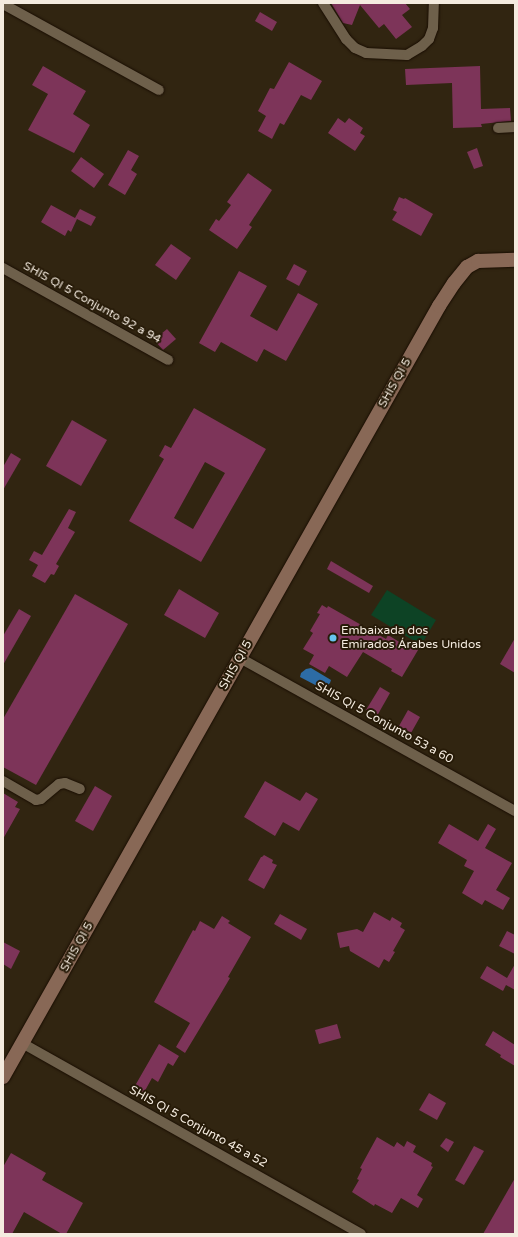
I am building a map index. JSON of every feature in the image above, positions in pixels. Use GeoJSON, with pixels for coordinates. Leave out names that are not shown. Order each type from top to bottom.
{"type":"FeatureCollection","features":[{"type":"Feature","properties":{"kind":"street"},"geometry":{"type":"LineString","coordinates":[[323,3],[346,40],[355,48],[366,53],[407,55],[422,46],[429,39],[433,28],[434,3]]}},
{"type":"Feature","properties":{"kind":"street"},"geometry":{"type":"LineString","coordinates":[[3,4],[159,90]]}},
{"type":"Feature","properties":{"kind":"street"},"geometry":{"type":"LineString","coordinates":[[498,128],[515,127]]}},
{"type":"Feature","properties":{"kind":"street","name":"SHIS QI 5"},"geometry":{"type":"LineString","coordinates":[[3,1077],[439,306],[454,283],[467,267],[478,261],[515,260]]}},
{"type":"Feature","properties":{"kind":"street","name":"SHIS QI 5 Conjunto 92 a 94"},"geometry":{"type":"LineString","coordinates":[[3,268],[168,360]]}},
{"type":"Feature","properties":{"kind":"street","name":"SHIS QI 5 Conjunto 53 a 60"},"geometry":{"type":"LineString","coordinates":[[240,658],[515,811]]}},
{"type":"Feature","properties":{"kind":"street"},"geometry":{"type":"LineString","coordinates":[[3,781],[36,800],[42,799],[59,784],[65,783],[80,789]]}},
{"type":"Feature","properties":{"kind":"street","name":"SHIS QI 5 Conjunto 45 a 52"},"geometry":{"type":"LineString","coordinates":[[22,1043],[361,1234]]}},
{"type":"Feature","properties":{"kind":"green space"},"geometry":{"type":"Polygon","coordinates":[[[387,590],[436,620],[421,645],[371,615],[387,590]]]}},
{"type":"Feature","properties":{"kind":"water"},"geometry":{"type":"Polygon","coordinates":[[[311,668],[331,680],[325,688],[321,688],[300,677],[301,673],[306,669],[311,668]]]}},
{"type":"Feature","properties":{"kind":"building"},"geometry":{"type":"Polygon","coordinates":[[[331,3],[405,3],[410,9],[402,15],[412,27],[396,39],[384,24],[379,28],[360,5],[352,25],[343,23],[331,3]]]}},
{"type":"Feature","properties":{"kind":"building"},"geometry":{"type":"Polygon","coordinates":[[[260,12],[277,22],[272,31],[255,21],[260,12]]]}},
{"type":"Feature","properties":{"kind":"building"},"geometry":{"type":"Polygon","coordinates":[[[289,62],[322,81],[311,100],[301,95],[284,125],[280,123],[272,139],[258,131],[266,116],[258,111],[270,88],[274,89],[289,62]]]}},
{"type":"Feature","properties":{"kind":"building"},"geometry":{"type":"Polygon","coordinates":[[[43,66],[86,91],[73,114],[90,125],[74,153],[28,130],[48,94],[32,85],[43,66]]]}},
{"type":"Feature","properties":{"kind":"building"},"geometry":{"type":"Polygon","coordinates":[[[480,66],[481,109],[510,108],[511,121],[481,124],[482,127],[453,128],[452,83],[406,85],[405,69],[480,66]]]}},
{"type":"Feature","properties":{"kind":"building"},"geometry":{"type":"Polygon","coordinates":[[[338,118],[345,123],[349,118],[363,128],[360,133],[365,136],[355,151],[328,133],[338,118]]]}},
{"type":"Feature","properties":{"kind":"building"},"geometry":{"type":"Polygon","coordinates":[[[477,148],[483,166],[474,169],[467,152],[477,148]]]}},
{"type":"Feature","properties":{"kind":"building"},"geometry":{"type":"Polygon","coordinates":[[[128,150],[139,156],[131,170],[137,174],[125,195],[108,185],[128,150]]]}},
{"type":"Feature","properties":{"kind":"building"},"geometry":{"type":"Polygon","coordinates":[[[81,157],[104,174],[94,188],[71,171],[81,157]]]}},
{"type":"Feature","properties":{"kind":"building"},"geometry":{"type":"Polygon","coordinates":[[[248,173],[272,190],[249,225],[252,227],[237,249],[209,230],[216,219],[219,221],[231,205],[227,202],[248,173]]]}},
{"type":"Feature","properties":{"kind":"building"},"geometry":{"type":"Polygon","coordinates":[[[399,197],[405,198],[433,214],[421,236],[392,220],[397,212],[393,210],[399,197]]]}},
{"type":"Feature","properties":{"kind":"building"},"geometry":{"type":"Polygon","coordinates":[[[51,205],[75,218],[80,209],[96,217],[91,226],[77,219],[71,232],[68,230],[65,236],[41,222],[51,205]]]}},
{"type":"Feature","properties":{"kind":"building"},"geometry":{"type":"Polygon","coordinates":[[[171,244],[191,258],[176,280],[155,265],[171,244]]]}},
{"type":"Feature","properties":{"kind":"building"},"geometry":{"type":"Polygon","coordinates":[[[294,264],[307,271],[299,286],[286,279],[294,264]]]}},
{"type":"Feature","properties":{"kind":"building"},"geometry":{"type":"Polygon","coordinates":[[[239,271],[267,286],[250,316],[277,331],[298,293],[318,304],[286,361],[264,349],[257,362],[221,342],[215,352],[199,343],[239,271]]]}},
{"type":"Feature","properties":{"kind":"building"},"geometry":{"type":"Polygon","coordinates":[[[167,329],[176,339],[163,350],[154,340],[167,329]]]}},
{"type":"Feature","properties":{"kind":"building"},"geometry":{"type":"Polygon","coordinates":[[[194,408],[266,449],[201,562],[129,521],[164,459],[159,456],[165,445],[171,448],[194,408]],[[205,462],[174,518],[193,529],[225,473],[205,462]]]}},
{"type":"Feature","properties":{"kind":"building"},"geometry":{"type":"Polygon","coordinates":[[[72,420],[107,440],[81,486],[46,466],[72,420]]]}},
{"type":"Feature","properties":{"kind":"building"},"geometry":{"type":"Polygon","coordinates":[[[11,453],[21,459],[3,490],[3,467],[11,453]]]}},
{"type":"Feature","properties":{"kind":"building"},"geometry":{"type":"Polygon","coordinates":[[[69,509],[76,512],[68,528],[75,532],[56,564],[59,566],[54,575],[51,574],[45,583],[32,576],[38,565],[29,560],[34,551],[42,555],[69,509]]]}},
{"type":"Feature","properties":{"kind":"building"},"geometry":{"type":"Polygon","coordinates":[[[331,561],[373,586],[369,593],[327,569],[331,561]]]}},
{"type":"Feature","properties":{"kind":"building"},"geometry":{"type":"Polygon","coordinates":[[[179,589],[219,613],[205,638],[164,615],[179,589]]]}},
{"type":"Feature","properties":{"kind":"building"},"geometry":{"type":"Polygon","coordinates":[[[75,594],[128,624],[36,785],[3,767],[3,719],[75,594]]]}},
{"type":"Feature","properties":{"kind":"building"},"geometry":{"type":"Polygon","coordinates":[[[322,605],[327,608],[328,606],[386,639],[388,635],[409,648],[413,641],[421,645],[402,677],[391,671],[392,669],[363,652],[347,677],[329,666],[325,673],[309,664],[314,655],[303,649],[313,633],[310,631],[320,614],[317,613],[322,605]]]}},
{"type":"Feature","properties":{"kind":"building"},"geometry":{"type":"Polygon","coordinates":[[[19,609],[31,616],[3,665],[3,636],[19,609]]]}},
{"type":"Feature","properties":{"kind":"building"},"geometry":{"type":"Polygon","coordinates":[[[515,638],[515,673],[500,664],[515,638]]]}},
{"type":"Feature","properties":{"kind":"building"},"geometry":{"type":"Polygon","coordinates":[[[380,687],[390,693],[377,716],[366,710],[380,687]]]}},
{"type":"Feature","properties":{"kind":"building"},"geometry":{"type":"Polygon","coordinates":[[[408,710],[420,717],[411,733],[399,726],[408,710]]]}},
{"type":"Feature","properties":{"kind":"building"},"geometry":{"type":"Polygon","coordinates":[[[265,781],[300,801],[306,792],[318,799],[299,831],[283,822],[275,836],[244,817],[265,781]]]}},
{"type":"Feature","properties":{"kind":"building"},"geometry":{"type":"Polygon","coordinates":[[[95,786],[112,796],[93,831],[75,821],[95,786]]]}},
{"type":"Feature","properties":{"kind":"building"},"geometry":{"type":"Polygon","coordinates":[[[3,793],[18,802],[15,807],[20,809],[3,839],[3,793]]]}},
{"type":"Feature","properties":{"kind":"building"},"geometry":{"type":"Polygon","coordinates":[[[449,824],[478,841],[488,824],[496,829],[485,848],[512,863],[496,890],[510,898],[503,910],[485,900],[482,905],[462,893],[474,871],[464,866],[467,860],[438,843],[449,824]]]}},
{"type":"Feature","properties":{"kind":"building"},"geometry":{"type":"Polygon","coordinates":[[[264,855],[273,860],[272,863],[277,865],[264,889],[248,880],[261,857],[264,855]]]}},
{"type":"Feature","properties":{"kind":"building"},"geometry":{"type":"Polygon","coordinates":[[[374,912],[390,921],[392,917],[402,923],[400,927],[405,930],[393,951],[395,952],[389,962],[384,959],[379,968],[350,951],[349,946],[340,948],[337,933],[357,929],[363,932],[374,912]]]}},
{"type":"Feature","properties":{"kind":"building"},"geometry":{"type":"Polygon","coordinates":[[[280,914],[307,929],[301,940],[274,924],[280,914]]]}},
{"type":"Feature","properties":{"kind":"building"},"geometry":{"type":"Polygon","coordinates":[[[222,916],[230,921],[228,923],[251,937],[228,977],[230,978],[185,1053],[176,1047],[190,1023],[154,1002],[193,930],[195,931],[200,921],[214,929],[222,916]]]}},
{"type":"Feature","properties":{"kind":"building"},"geometry":{"type":"Polygon","coordinates":[[[507,931],[515,935],[515,954],[499,946],[507,931]]]}},
{"type":"Feature","properties":{"kind":"building"},"geometry":{"type":"Polygon","coordinates":[[[3,942],[20,951],[11,969],[3,964],[3,942]]]}},
{"type":"Feature","properties":{"kind":"building"},"geometry":{"type":"Polygon","coordinates":[[[515,964],[515,990],[506,985],[503,991],[480,978],[487,966],[507,978],[515,964]]]}},
{"type":"Feature","properties":{"kind":"building"},"geometry":{"type":"Polygon","coordinates":[[[337,1024],[341,1038],[319,1044],[315,1030],[337,1024]]]}},
{"type":"Feature","properties":{"kind":"building"},"geometry":{"type":"Polygon","coordinates":[[[493,1031],[515,1045],[515,1066],[500,1057],[501,1055],[485,1045],[493,1031]]]}},
{"type":"Feature","properties":{"kind":"building"},"geometry":{"type":"Polygon","coordinates":[[[159,1044],[179,1056],[173,1066],[168,1063],[158,1082],[152,1078],[142,1096],[132,1091],[159,1044]]]}},
{"type":"Feature","properties":{"kind":"building"},"geometry":{"type":"Polygon","coordinates":[[[429,1093],[446,1103],[437,1120],[419,1110],[429,1093]]]}},
{"type":"Feature","properties":{"kind":"building"},"geometry":{"type":"Polygon","coordinates":[[[377,1137],[394,1147],[397,1142],[404,1147],[407,1141],[416,1146],[413,1152],[432,1163],[431,1166],[433,1167],[417,1195],[423,1199],[418,1208],[401,1198],[392,1213],[375,1204],[374,1206],[352,1192],[359,1180],[357,1179],[362,1169],[360,1168],[377,1137]]]}},
{"type":"Feature","properties":{"kind":"building"},"geometry":{"type":"Polygon","coordinates":[[[446,1138],[454,1142],[448,1152],[440,1146],[446,1138]]]}},
{"type":"Feature","properties":{"kind":"building"},"geometry":{"type":"Polygon","coordinates":[[[474,1146],[484,1151],[464,1185],[455,1180],[474,1146]]]}},
{"type":"Feature","properties":{"kind":"building"},"geometry":{"type":"Polygon","coordinates":[[[11,1153],[46,1173],[42,1180],[83,1203],[66,1234],[62,1234],[24,1212],[12,1234],[3,1234],[3,1167],[11,1153]]]}},
{"type":"Feature","properties":{"kind":"building"},"geometry":{"type":"Polygon","coordinates":[[[515,1178],[515,1234],[483,1234],[515,1178]]]}},
{"type":"Feature","properties":{"kind":"place","name":"Embaixada dos Emirados Árabes Unidos"},"geometry":{"type":"Point","coordinates":[333,638]}}]}
